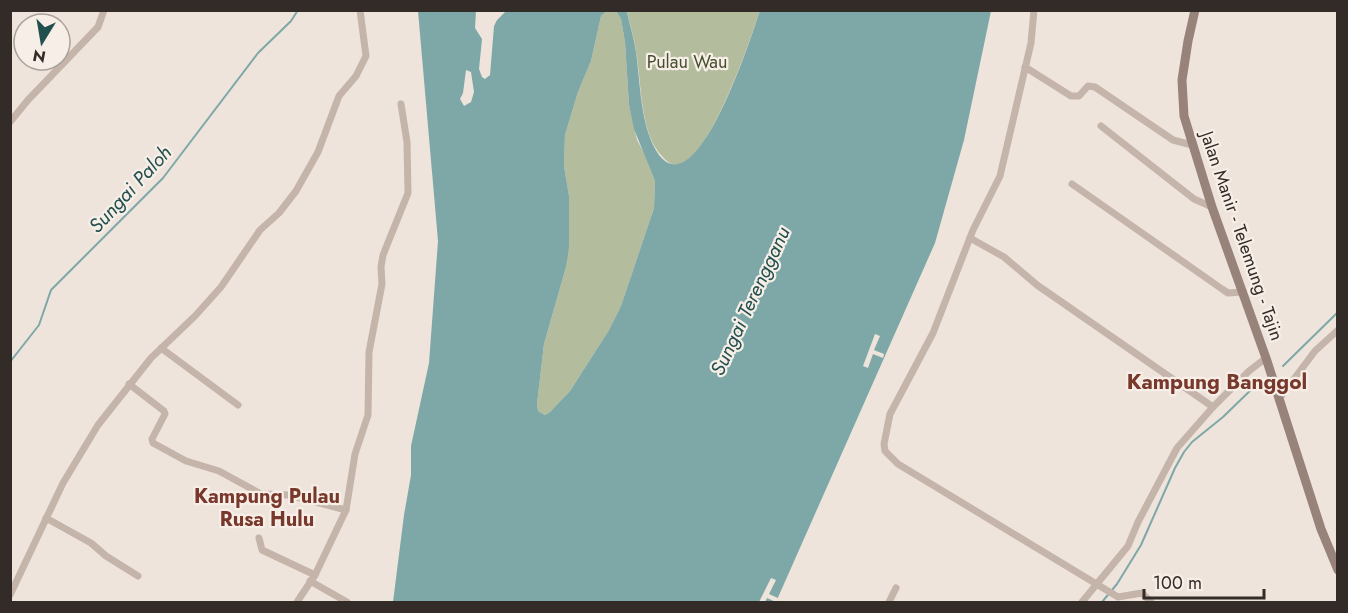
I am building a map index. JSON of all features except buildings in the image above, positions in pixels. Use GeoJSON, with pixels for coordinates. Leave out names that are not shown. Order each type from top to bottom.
{"type":"FeatureCollection","features":[{"type":"Feature","properties":{"kind":"main road","name":"Jalan Manir - Telemung - Tajin"},"geometry":{"type":"LineString","coordinates":[[1195,10],[1184,63],[1182,92],[1184,116],[1212,207],[1266,358],[1312,502],[1338,570]]}},
{"type":"Feature","properties":{"kind":"street"},"geometry":{"type":"LineString","coordinates":[[10,122],[98,27],[104,10]]}},
{"type":"Feature","properties":{"kind":"street"},"geometry":{"type":"LineString","coordinates":[[10,595],[63,483],[98,426],[129,384],[221,287],[260,230],[279,213],[300,184],[318,152],[339,96],[356,76],[366,56],[360,10]]}},
{"type":"Feature","properties":{"kind":"street"},"geometry":{"type":"LineString","coordinates":[[1034,10],[1031,43],[1004,163],[970,238],[933,333],[890,414],[884,435],[885,451],[898,464],[1118,597],[1142,593],[1151,603]]}},
{"type":"Feature","properties":{"kind":"street"},"geometry":{"type":"LineString","coordinates":[[1025,68],[1071,96],[1079,96],[1088,86],[1095,87],[1173,140],[1192,145]]}},
{"type":"Feature","properties":{"kind":"street"},"geometry":{"type":"LineString","coordinates":[[297,603],[315,575],[346,510],[355,454],[368,415],[369,352],[382,284],[383,255],[408,193],[407,142],[401,104]]}},
{"type":"Feature","properties":{"kind":"street"},"geometry":{"type":"LineString","coordinates":[[1101,126],[1194,199],[1212,207]]}},
{"type":"Feature","properties":{"kind":"street"},"geometry":{"type":"LineString","coordinates":[[1072,184],[1221,289],[1228,293],[1243,292]]}},
{"type":"Feature","properties":{"kind":"street"},"geometry":{"type":"LineString","coordinates":[[970,238],[1004,257],[1037,285],[1214,407]]}},
{"type":"Feature","properties":{"kind":"street"},"geometry":{"type":"LineString","coordinates":[[1279,399],[1316,351],[1338,330]]}},
{"type":"Feature","properties":{"kind":"street"},"geometry":{"type":"LineString","coordinates":[[161,348],[238,405]]}},
{"type":"Feature","properties":{"kind":"street"},"geometry":{"type":"LineString","coordinates":[[1082,603],[1100,585],[1128,546],[1177,448],[1248,371],[1266,358]]}},
{"type":"Feature","properties":{"kind":"street"},"geometry":{"type":"LineString","coordinates":[[129,384],[164,411],[164,417],[152,439],[153,443],[186,461],[219,471],[261,494],[289,495],[346,510]]}},
{"type":"Feature","properties":{"kind":"street"},"geometry":{"type":"LineString","coordinates":[[46,518],[91,543],[106,556],[138,576]]}},
{"type":"Feature","properties":{"kind":"street"},"geometry":{"type":"LineString","coordinates":[[259,538],[262,550],[315,575]]}},
{"type":"Feature","properties":{"kind":"street"},"geometry":{"type":"LineString","coordinates":[[310,581],[348,603]]}},
{"type":"Feature","properties":{"kind":"street"},"geometry":{"type":"LineString","coordinates":[[889,603],[896,588]]}},
{"type":"Feature","properties":{"kind":"green space"},"geometry":{"type":"Polygon","coordinates":[[[607,11],[616,11],[621,19],[625,42],[629,105],[637,140],[655,181],[654,208],[621,306],[609,330],[570,391],[545,415],[538,411],[537,404],[544,344],[566,267],[569,234],[569,196],[564,166],[565,135],[578,92],[591,61],[601,16],[607,11]]]}},
{"type":"Feature","properties":{"kind":"green space","name":"Pulau Wau"},"geometry":{"type":"Polygon","coordinates":[[[627,11],[760,11],[738,71],[715,123],[702,145],[689,159],[677,165],[664,158],[650,137],[644,116],[635,46],[627,11]]]}},
{"type":"Feature","properties":{"kind":"water","name":"Sungai Terengganu"},"geometry":{"type":"Polygon","coordinates":[[[418,11],[476,11],[475,28],[482,39],[479,69],[485,79],[490,75],[494,26],[506,11],[607,11],[601,16],[591,61],[578,92],[565,135],[564,166],[569,196],[569,247],[566,267],[544,344],[537,404],[538,411],[545,415],[570,391],[609,330],[621,306],[654,208],[655,181],[634,129],[629,105],[625,42],[621,19],[616,11],[627,12],[636,52],[644,117],[650,138],[666,161],[682,163],[700,147],[716,120],[732,88],[760,11],[991,11],[964,140],[935,243],[776,602],[393,602],[411,475],[411,446],[429,363],[438,241],[418,11]],[[466,70],[460,99],[464,106],[471,102],[474,92],[471,72],[466,70]]]}},
{"type":"Feature","properties":{"kind":"pier"},"geometry":{"type":"Polygon","coordinates":[[[875,334],[880,336],[874,350],[884,354],[883,358],[873,354],[868,368],[863,366],[875,334]]]}},
{"type":"Feature","properties":{"kind":"pier"},"geometry":{"type":"Polygon","coordinates":[[[771,578],[776,580],[769,594],[778,598],[776,602],[767,598],[765,602],[759,602],[771,578]]]}},
{"type":"Feature","properties":{"kind":"waterway","name":"Sungai Paloh"},"geometry":{"type":"LineString","coordinates":[[10,362],[39,325],[51,290],[163,178],[258,53],[291,21],[298,10]]}},
{"type":"Feature","properties":{"kind":"waterway"},"geometry":{"type":"LineString","coordinates":[[1283,366],[1338,312]]}},
{"type":"Feature","properties":{"kind":"waterway"},"geometry":{"type":"LineString","coordinates":[[1102,602],[1117,584],[1141,545],[1184,452],[1192,442],[1223,417],[1259,382]]}},
{"type":"Feature","properties":{"kind":"district","name":"Kampung Banggol"},"geometry":{"type":"Point","coordinates":[1217,382]}},
{"type":"Feature","properties":{"kind":"district","name":"Kampung Pulau Rusa Hulu"},"geometry":{"type":"Point","coordinates":[267,508]}}]}
